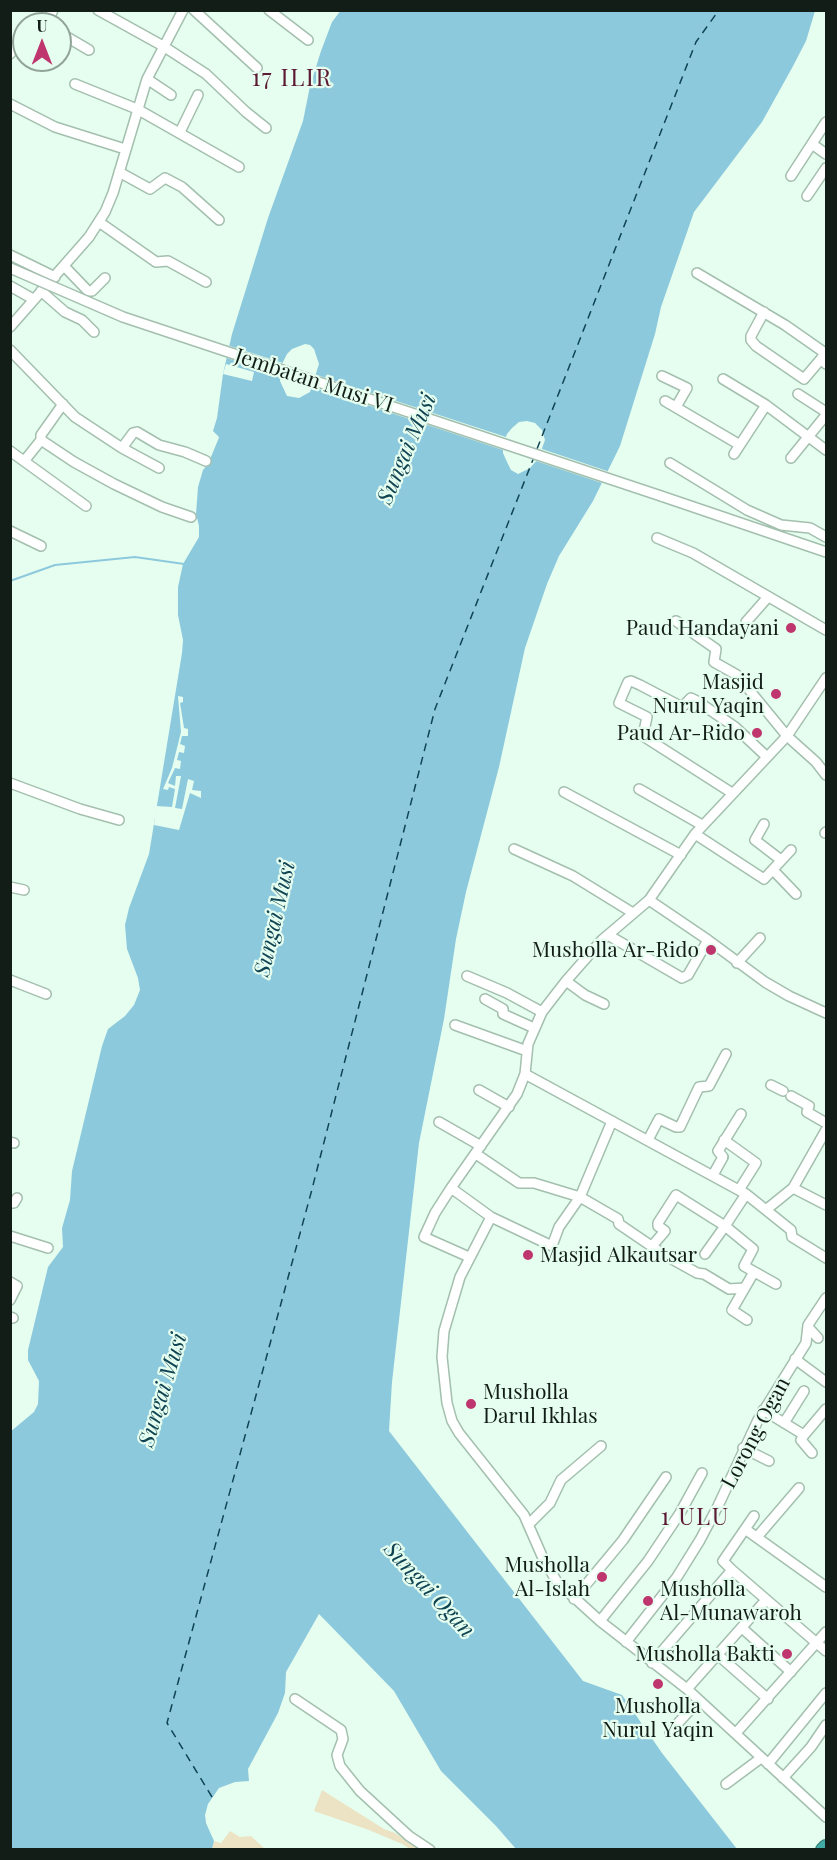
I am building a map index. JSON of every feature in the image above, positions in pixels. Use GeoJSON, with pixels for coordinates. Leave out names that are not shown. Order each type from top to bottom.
{"type":"FeatureCollection","features":[{"type":"Feature","properties":{"kind":"street"},"geometry":{"type":"LineString","coordinates":[[98,10],[163,46],[206,74],[266,128]]}},
{"type":"Feature","properties":{"kind":"street"},"geometry":{"type":"LineString","coordinates":[[10,327],[64,266],[99,222],[110,203],[147,79],[183,10]]}},
{"type":"Feature","properties":{"kind":"street"},"geometry":{"type":"LineString","coordinates":[[194,10],[257,68]]}},
{"type":"Feature","properties":{"kind":"street"},"geometry":{"type":"LineString","coordinates":[[269,10],[308,40]]}},
{"type":"Feature","properties":{"kind":"street"},"geometry":{"type":"LineString","coordinates":[[72,40],[89,50]]}},
{"type":"Feature","properties":{"kind":"street"},"geometry":{"type":"LineString","coordinates":[[147,79],[171,96]]}},
{"type":"Feature","properties":{"kind":"street"},"geometry":{"type":"LineString","coordinates":[[75,84],[137,109],[239,167]]}},
{"type":"Feature","properties":{"kind":"street"},"geometry":{"type":"LineString","coordinates":[[180,132],[198,95]]}},
{"type":"Feature","properties":{"kind":"street"},"geometry":{"type":"LineString","coordinates":[[10,104],[55,127],[126,149]]}},
{"type":"Feature","properties":{"kind":"street"},"geometry":{"type":"LineString","coordinates":[[791,176],[812,144],[824,120]]}},
{"type":"Feature","properties":{"kind":"street"},"geometry":{"type":"LineString","coordinates":[[812,144],[826,154]]}},
{"type":"Feature","properties":{"kind":"street"},"geometry":{"type":"LineString","coordinates":[[807,196],[822,182],[826,168]]}},
{"type":"Feature","properties":{"kind":"street"},"geometry":{"type":"LineString","coordinates":[[119,172],[150,189],[164,177],[182,187],[219,220]]}},
{"type":"Feature","properties":{"kind":"street"},"geometry":{"type":"LineString","coordinates":[[99,222],[156,262],[168,261],[206,282]]}},
{"type":"Feature","properties":{"kind":"street"},"geometry":{"type":"LineString","coordinates":[[10,255],[55,277]]}},
{"type":"Feature","properties":{"kind":"street"},"geometry":{"type":"LineString","coordinates":[[64,266],[88,291],[92,291],[105,278]]}},
{"type":"Feature","properties":{"kind":"street","name":"Jembatan Musi VI"},"geometry":{"type":"LineString","coordinates":[[10,268],[123,316],[826,552]]}},
{"type":"Feature","properties":{"kind":"street"},"geometry":{"type":"LineString","coordinates":[[697,273],[764,312],[825,357],[804,379],[756,346],[751,340],[764,312]]}},
{"type":"Feature","properties":{"kind":"street"},"geometry":{"type":"LineString","coordinates":[[10,286],[33,299]]}},
{"type":"Feature","properties":{"kind":"street"},"geometry":{"type":"LineString","coordinates":[[41,291],[65,312],[82,320],[94,332]]}},
{"type":"Feature","properties":{"kind":"street"},"geometry":{"type":"LineString","coordinates":[[10,350],[75,417],[122,448],[159,468]]}},
{"type":"Feature","properties":{"kind":"street"},"geometry":{"type":"LineString","coordinates":[[662,376],[687,388],[676,407]]}},
{"type":"Feature","properties":{"kind":"street"},"geometry":{"type":"LineString","coordinates":[[723,379],[766,405],[826,450]]}},
{"type":"Feature","properties":{"kind":"street"},"geometry":{"type":"LineString","coordinates":[[791,458],[826,413],[798,394]]}},
{"type":"Feature","properties":{"kind":"street"},"geometry":{"type":"LineString","coordinates":[[665,401],[740,445]]}},
{"type":"Feature","properties":{"kind":"street"},"geometry":{"type":"LineString","coordinates":[[25,460],[41,440],[40,435],[63,404]]}},
{"type":"Feature","properties":{"kind":"street"},"geometry":{"type":"LineString","coordinates":[[734,454],[766,405]]}},
{"type":"Feature","properties":{"kind":"street"},"geometry":{"type":"LineString","coordinates":[[122,448],[137,432],[159,444],[206,461]]}},
{"type":"Feature","properties":{"kind":"street"},"geometry":{"type":"LineString","coordinates":[[41,440],[74,462],[114,484],[162,507],[190,517]]}},
{"type":"Feature","properties":{"kind":"street"},"geometry":{"type":"LineString","coordinates":[[10,451],[86,506]]}},
{"type":"Feature","properties":{"kind":"street"},"geometry":{"type":"LineString","coordinates":[[670,463],[747,510],[781,525],[810,528],[826,537]]}},
{"type":"Feature","properties":{"kind":"street"},"geometry":{"type":"LineString","coordinates":[[10,531],[41,546]]}},
{"type":"Feature","properties":{"kind":"street"},"geometry":{"type":"LineString","coordinates":[[657,538],[693,553],[826,630]]}},
{"type":"Feature","properties":{"kind":"street"},"geometry":{"type":"LineString","coordinates":[[746,622],[768,597]]}},
{"type":"Feature","properties":{"kind":"street"},"geometry":{"type":"LineString","coordinates":[[676,621],[717,649],[714,661],[737,675],[787,736],[816,762],[826,775]]}},
{"type":"Feature","properties":{"kind":"street"},"geometry":{"type":"LineString","coordinates":[[469,1257],[424,1237],[435,1212],[517,1094],[525,1075],[534,1028],[542,1012],[605,937],[649,900],[702,825],[787,736],[826,678]]}},
{"type":"Feature","properties":{"kind":"street"},"geometry":{"type":"LineString","coordinates":[[732,793],[643,736],[646,717],[619,703],[628,682],[640,684],[682,707],[692,698],[735,727],[767,758]]}},
{"type":"Feature","properties":{"kind":"street"},"geometry":{"type":"LineString","coordinates":[[10,783],[118,820]]}},
{"type":"Feature","properties":{"kind":"street"},"geometry":{"type":"LineString","coordinates":[[639,789],[702,825]]}},
{"type":"Feature","properties":{"kind":"street"},"geometry":{"type":"LineString","coordinates":[[564,792],[682,855]]}},
{"type":"Feature","properties":{"kind":"street"},"geometry":{"type":"LineString","coordinates":[[764,824],[754,840],[781,860]]}},
{"type":"Feature","properties":{"kind":"street"},"geometry":{"type":"LineString","coordinates":[[693,837],[763,879],[791,850]]}},
{"type":"Feature","properties":{"kind":"street"},"geometry":{"type":"LineString","coordinates":[[513,849],[573,876],[633,913]]}},
{"type":"Feature","properties":{"kind":"street"},"geometry":{"type":"LineString","coordinates":[[773,870],[796,894]]}},
{"type":"Feature","properties":{"kind":"street"},"geometry":{"type":"LineString","coordinates":[[10,887],[24,890]]}},
{"type":"Feature","properties":{"kind":"street"},"geometry":{"type":"LineString","coordinates":[[649,900],[708,940],[737,963],[789,996],[826,1013]]}},
{"type":"Feature","properties":{"kind":"street"},"geometry":{"type":"LineString","coordinates":[[605,937],[682,978],[688,975],[708,940]]}},
{"type":"Feature","properties":{"kind":"street"},"geometry":{"type":"LineString","coordinates":[[737,963],[760,938]]}},
{"type":"Feature","properties":{"kind":"street"},"geometry":{"type":"LineString","coordinates":[[467,976],[507,993],[542,1012]]}},
{"type":"Feature","properties":{"kind":"street"},"geometry":{"type":"LineString","coordinates":[[10,980],[46,994]]}},
{"type":"Feature","properties":{"kind":"street"},"geometry":{"type":"LineString","coordinates":[[566,981],[585,995],[604,1004]]}},
{"type":"Feature","properties":{"kind":"street"},"geometry":{"type":"LineString","coordinates":[[485,999],[503,1008],[503,1014],[534,1028]]}},
{"type":"Feature","properties":{"kind":"street"},"geometry":{"type":"LineString","coordinates":[[455,1025],[528,1051]]}},
{"type":"Feature","properties":{"kind":"street"},"geometry":{"type":"LineString","coordinates":[[648,1140],[659,1119],[680,1127],[699,1087],[709,1086],[726,1054]]}},
{"type":"Feature","properties":{"kind":"street"},"geometry":{"type":"LineString","coordinates":[[525,1075],[742,1192],[767,1209],[791,1230],[792,1237],[826,1258]]}},
{"type":"Feature","properties":{"kind":"street"},"geometry":{"type":"LineString","coordinates":[[771,1085],[809,1106],[807,1112],[826,1123]]}},
{"type":"Feature","properties":{"kind":"street"},"geometry":{"type":"LineString","coordinates":[[479,1090],[509,1107]]}},
{"type":"Feature","properties":{"kind":"street"},"geometry":{"type":"LineString","coordinates":[[712,1175],[723,1157],[718,1151],[741,1114]]}},
{"type":"Feature","properties":{"kind":"street"},"geometry":{"type":"LineString","coordinates":[[451,1188],[491,1217],[552,1246],[559,1227],[580,1197],[612,1121]]}},
{"type":"Feature","properties":{"kind":"street"},"geometry":{"type":"LineString","coordinates":[[439,1122],[519,1182],[534,1183],[580,1197],[618,1219],[619,1224],[698,1274],[704,1274],[729,1289],[744,1288]]}},
{"type":"Feature","properties":{"kind":"street"},"geometry":{"type":"LineString","coordinates":[[767,1209],[793,1188],[826,1130]]}},
{"type":"Feature","properties":{"kind":"street"},"geometry":{"type":"LineString","coordinates":[[705,1254],[733,1213],[756,1163],[724,1140]]}},
{"type":"Feature","properties":{"kind":"street"},"geometry":{"type":"LineString","coordinates":[[793,1188],[826,1205]]}},
{"type":"Feature","properties":{"kind":"street"},"geometry":{"type":"LineString","coordinates":[[652,1246],[665,1231],[658,1224],[674,1195],[726,1225],[753,1248],[744,1265],[776,1284]]}},
{"type":"Feature","properties":{"kind":"street"},"geometry":{"type":"LineString","coordinates":[[491,1217],[469,1257],[444,1331],[442,1357],[448,1410],[455,1427],[524,1515],[552,1575],[574,1599],[687,1689],[826,1817]]}},
{"type":"Feature","properties":{"kind":"street"},"geometry":{"type":"LineString","coordinates":[[10,1236],[48,1248]]}},
{"type":"Feature","properties":{"kind":"street"},"geometry":{"type":"LineString","coordinates":[[747,1320],[732,1311],[754,1272]]}},
{"type":"Feature","properties":{"kind":"street"},"geometry":{"type":"LineString","coordinates":[[10,1282],[17,1286],[10,1300]]}},
{"type":"Feature","properties":{"kind":"street"},"geometry":{"type":"LineString","coordinates":[[818,1338],[807,1327],[826,1298]]}},
{"type":"Feature","properties":{"kind":"street","name":"Lorong Ogan"},"geometry":{"type":"LineString","coordinates":[[626,1642],[677,1577],[700,1540],[763,1410],[806,1343],[807,1327]]}},
{"type":"Feature","properties":{"kind":"street"},"geometry":{"type":"LineString","coordinates":[[795,1359],[826,1382]]}},
{"type":"Feature","properties":{"kind":"street"},"geometry":{"type":"LineString","coordinates":[[784,1423],[804,1391]]}},
{"type":"Feature","properties":{"kind":"street"},"geometry":{"type":"LineString","coordinates":[[812,1453],[801,1440],[826,1409]]}},
{"type":"Feature","properties":{"kind":"street"},"geometry":{"type":"LineString","coordinates":[[763,1410],[804,1435]]}},
{"type":"Feature","properties":{"kind":"street"},"geometry":{"type":"LineString","coordinates":[[529,1524],[550,1503],[561,1480],[601,1446]]}},
{"type":"Feature","properties":{"kind":"street"},"geometry":{"type":"LineString","coordinates":[[743,1448],[770,1461]]}},
{"type":"Feature","properties":{"kind":"street"},"geometry":{"type":"LineString","coordinates":[[600,1621],[648,1561],[680,1513],[702,1473]]}},
{"type":"Feature","properties":{"kind":"street"},"geometry":{"type":"LineString","coordinates":[[574,1599],[623,1539],[666,1477]]}},
{"type":"Feature","properties":{"kind":"street"},"geometry":{"type":"LineString","coordinates":[[757,1537],[799,1488]]}},
{"type":"Feature","properties":{"kind":"street"},"geometry":{"type":"LineString","coordinates":[[754,1516],[722,1562],[826,1651]]}},
{"type":"Feature","properties":{"kind":"street"},"geometry":{"type":"LineString","coordinates":[[745,1529],[826,1587]]}},
{"type":"Feature","properties":{"kind":"street"},"geometry":{"type":"LineString","coordinates":[[652,1663],[732,1570]]}},
{"type":"Feature","properties":{"kind":"street"},"geometry":{"type":"LineString","coordinates":[[687,1689],[766,1600]]}},
{"type":"Feature","properties":{"kind":"street"},"geometry":{"type":"LineString","coordinates":[[742,1628],[791,1672]]}},
{"type":"Feature","properties":{"kind":"street"},"geometry":{"type":"LineString","coordinates":[[736,1733],[826,1632]]}},
{"type":"Feature","properties":{"kind":"street"},"geometry":{"type":"LineString","coordinates":[[718,1654],[768,1699]]}},
{"type":"Feature","properties":{"kind":"street"},"geometry":{"type":"LineString","coordinates":[[726,1784],[765,1761],[826,1693]]}},
{"type":"Feature","properties":{"kind":"street"},"geometry":{"type":"LineString","coordinates":[[295,1699],[341,1730],[343,1739],[337,1755],[340,1766],[360,1791],[409,1836],[430,1850]]}},
{"type":"Feature","properties":{"kind":"street"},"geometry":{"type":"LineString","coordinates":[[670,1732],[699,1700]]}},
{"type":"Feature","properties":{"kind":"street"},"geometry":{"type":"LineString","coordinates":[[783,1778],[811,1748],[826,1725]]}},
{"type":"Feature","properties":{"kind":"shaded area"},"geometry":{"type":"Polygon","coordinates":[[[322,1790],[418,1849],[410,1849],[369,1830],[314,1811],[322,1790]]]}},
{"type":"Feature","properties":{"kind":"shaded area"},"geometry":{"type":"Polygon","coordinates":[[[230,1831],[240,1837],[251,1836],[265,1849],[212,1850],[214,1841],[221,1843],[230,1831]]]}},
{"type":"Feature","properties":{"kind":"water"},"geometry":{"type":"Polygon","coordinates":[[[341,10],[815,11],[806,41],[762,122],[694,212],[661,307],[655,334],[620,446],[593,501],[559,556],[525,648],[499,767],[466,892],[419,1143],[392,1382],[389,1431],[583,1681],[622,1695],[662,1753],[737,1849],[516,1849],[441,1771],[394,1691],[319,1614],[286,1672],[285,1693],[278,1713],[248,1769],[249,1781],[235,1782],[219,1788],[208,1804],[205,1815],[214,1841],[212,1849],[11,1849],[10,1432],[34,1412],[38,1404],[39,1381],[28,1360],[28,1350],[48,1267],[63,1247],[62,1228],[70,1200],[72,1171],[102,1046],[108,1029],[125,1016],[134,1005],[140,990],[127,949],[125,925],[149,854],[182,653],[178,587],[183,564],[199,537],[196,514],[198,487],[203,470],[208,464],[219,437],[213,431],[232,334],[268,218],[303,121],[310,86],[332,22],[341,10]],[[305,344],[292,349],[283,362],[280,381],[287,396],[299,398],[310,392],[319,364],[314,349],[305,344]],[[519,422],[512,428],[503,445],[503,453],[511,470],[518,474],[530,468],[538,459],[545,440],[542,430],[535,423],[519,422]]]}},
{"type":"Feature","properties":{"kind":"pier"},"geometry":{"type":"Polygon","coordinates":[[[227,345],[286,364],[284,377],[224,357],[227,345]]]}},
{"type":"Feature","properties":{"kind":"pier"},"geometry":{"type":"Polygon","coordinates":[[[226,364],[254,372],[252,381],[223,374],[226,364]]]}},
{"type":"Feature","properties":{"kind":"pier"},"geometry":{"type":"Polygon","coordinates":[[[314,374],[509,438],[506,451],[310,386],[314,374]]]}},
{"type":"Feature","properties":{"kind":"pier"},"geometry":{"type":"Polygon","coordinates":[[[539,448],[610,472],[605,484],[533,460],[539,448]]]}},
{"type":"Feature","properties":{"kind":"pier"},"geometry":{"type":"Polygon","coordinates":[[[178,696],[183,697],[183,702],[180,703],[184,728],[188,729],[188,736],[182,736],[180,744],[185,746],[184,753],[179,752],[177,760],[181,761],[180,769],[175,768],[168,783],[175,786],[176,776],[181,776],[175,808],[182,809],[188,779],[194,781],[192,790],[201,791],[201,798],[190,793],[179,830],[154,825],[156,806],[172,807],[175,789],[169,787],[168,790],[163,789],[172,768],[181,732],[178,696]]]}},
{"type":"Feature","properties":{"kind":"waterway"},"geometry":{"type":"LineString","coordinates":[[10,581],[55,565],[135,557],[184,564]]}},
{"type":"Feature","properties":{"kind":"ferry route"},"geometry":{"type":"LineString","coordinates":[[537,449],[696,42],[719,10]]}},
{"type":"Feature","properties":{"kind":"ferry route"},"geometry":{"type":"LineString","coordinates":[[212,1797],[167,1723],[311,1193],[435,709],[534,457]]}},
{"type":"Feature","properties":{"kind":"place","name":"Paud Handayani"},"geometry":{"type":"Point","coordinates":[791,628]}},
{"type":"Feature","properties":{"kind":"place","name":"Masjid Nurul Yaqin"},"geometry":{"type":"Point","coordinates":[776,694]}},
{"type":"Feature","properties":{"kind":"place","name":"Paud Ar-Rido"},"geometry":{"type":"Point","coordinates":[757,733]}},
{"type":"Feature","properties":{"kind":"place","name":"Musholla Ar-Rido"},"geometry":{"type":"Point","coordinates":[711,950]}},
{"type":"Feature","properties":{"kind":"place","name":"Masjid Alkautsar"},"geometry":{"type":"Point","coordinates":[528,1255]}},
{"type":"Feature","properties":{"kind":"place","name":"Musholla Darul Ikhlas"},"geometry":{"type":"Point","coordinates":[471,1404]}},
{"type":"Feature","properties":{"kind":"place","name":"Musholla Al-Islah"},"geometry":{"type":"Point","coordinates":[602,1577]}},
{"type":"Feature","properties":{"kind":"place","name":"Musholla Al-Munawaroh"},"geometry":{"type":"Point","coordinates":[648,1601]}},
{"type":"Feature","properties":{"kind":"place","name":"Musholla Bakti"},"geometry":{"type":"Point","coordinates":[787,1654]}},
{"type":"Feature","properties":{"kind":"place","name":"Musholla Nurul Yaqin"},"geometry":{"type":"Point","coordinates":[658,1684]}},
{"type":"Feature","properties":{"kind":"district","name":"17 ILIR"},"geometry":{"type":"Point","coordinates":[292,79]}},
{"type":"Feature","properties":{"kind":"district","name":"1 ULU"},"geometry":{"type":"Point","coordinates":[695,1518]}},
{"type":"Feature","properties":{"kind":"water label","name":"Sungai Musi"},"geometry":{"type":"Point","coordinates":[407,449]}},
{"type":"Feature","properties":{"kind":"water label","name":"Sungai Musi"},"geometry":{"type":"Point","coordinates":[275,919]}},
{"type":"Feature","properties":{"kind":"water label","name":"Sungai Musi"},"geometry":{"type":"Point","coordinates":[163,1390]}},
{"type":"Feature","properties":{"kind":"water label","name":"Sungai Ogan"},"geometry":{"type":"Point","coordinates":[429,1590]}}]}
